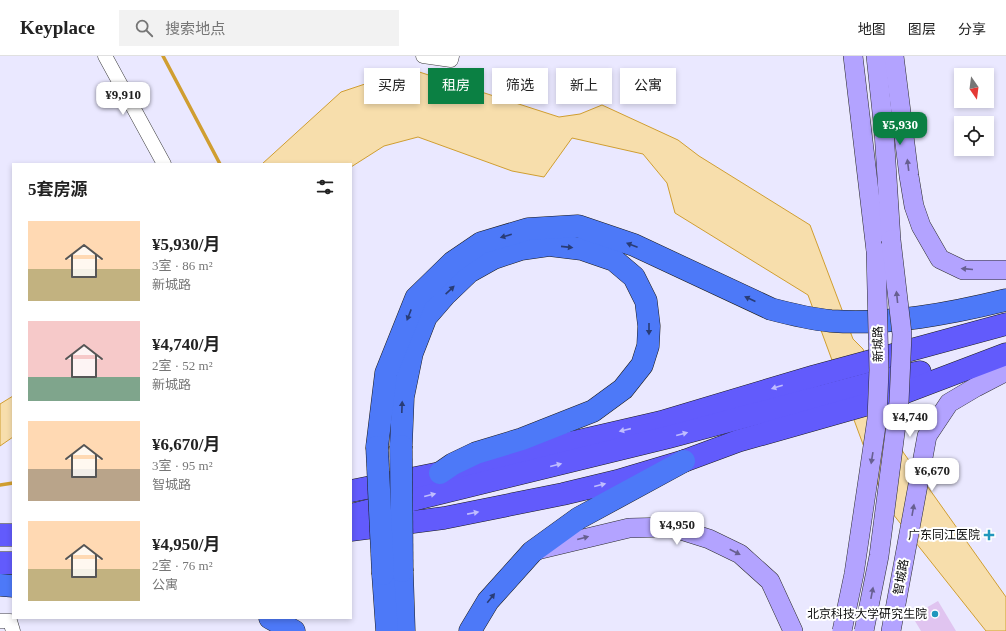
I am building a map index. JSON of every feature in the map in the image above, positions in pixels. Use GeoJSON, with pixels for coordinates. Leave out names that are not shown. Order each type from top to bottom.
{"type":"FeatureCollection","features":[{"type":"Feature","properties":{"kind":"highway"},"geometry":{"type":"LineString","coordinates":[[404,631],[392,572],[377,447],[386,373],[416,298],[453,262],[481,243],[528,230],[578,226],[634,245],[771,309],[830,321],[857,322],[930,316],[1006,300]]}},
{"type":"Feature","properties":{"kind":"highway"},"geometry":{"type":"LineString","coordinates":[[387,631],[401,446],[403,397],[412,353],[426,317],[445,295],[469,272],[494,258],[521,249],[549,245],[582,249],[614,260],[634,277],[646,301],[649,326],[648,346],[642,365],[623,389],[593,412],[522,439],[476,453],[453,464],[440,473]]}},
{"type":"Feature","properties":{"kind":"highway"},"geometry":{"type":"LineString","coordinates":[[470,631],[488,601],[532,552],[579,518],[684,462]]}},
{"type":"Feature","properties":{"kind":"highway"},"geometry":{"type":"LineString","coordinates":[[0,585],[12,586]]}},
{"type":"Feature","properties":{"kind":"highway"},"geometry":{"type":"LineString","coordinates":[[272,619],[294,631]]}},
{"type":"Feature","properties":{"kind":"main road"},"geometry":{"type":"LineString","coordinates":[[352,491],[440,473],[660,422],[815,376],[1001,324]]}},
{"type":"Feature","properties":{"kind":"main road"},"geometry":{"type":"LineString","coordinates":[[352,514],[669,437],[822,397],[888,389],[1006,363]]}},
{"type":"Feature","properties":{"kind":"main road"},"geometry":{"type":"LineString","coordinates":[[352,530],[444,518],[498,508],[604,484],[684,462],[738,441],[844,410],[888,389]]}},
{"type":"Feature","properties":{"kind":"main road"},"geometry":{"type":"LineString","coordinates":[[0,536],[12,535]]}},
{"type":"Feature","properties":{"kind":"main road"},"geometry":{"type":"LineString","coordinates":[[0,563],[12,563]]}},
{"type":"Feature","properties":{"kind":"street"},"geometry":{"type":"LineString","coordinates":[[105,56],[163,163]]}},
{"type":"Feature","properties":{"kind":"street"},"geometry":{"type":"LineString","coordinates":[[423,56],[451,60],[452,56]]}},
{"type":"Feature","properties":{"kind":"street","name":"新城路"},"geometry":{"type":"LineString","coordinates":[[842,631],[854,574],[877,419],[879,370],[876,251],[852,56]]}},
{"type":"Feature","properties":{"kind":"street","name":"新城路"},"geometry":{"type":"LineString","coordinates":[[864,631],[879,556],[890,476],[898,402],[902,334],[891,240],[884,131],[876,56]]}},
{"type":"Feature","properties":{"kind":"street"},"geometry":{"type":"LineString","coordinates":[[894,56],[909,176],[914,206],[921,226],[940,258],[963,270],[1006,270]]}},
{"type":"Feature","properties":{"kind":"street","name":"智城路"},"geometry":{"type":"LineString","coordinates":[[891,631],[927,436],[949,403],[976,387],[1006,363]]}},
{"type":"Feature","properties":{"kind":"street"},"geometry":{"type":"LineString","coordinates":[[532,552],[629,528],[671,527],[709,540],[740,554],[770,582],[793,631]]}},
{"type":"Feature","properties":{"kind":"street"},"geometry":{"type":"LineString","coordinates":[[0,621],[10,621],[13,631]]}},
{"type":"Feature","properties":{"kind":"shaded area"},"geometry":{"type":"Polygon","coordinates":[[[420,72],[428,75],[428,104],[484,104],[484,93],[492,95],[492,104],[519,104],[559,117],[580,114],[602,105],[678,140],[699,156],[810,225],[853,339],[863,349],[903,452],[1006,597],[1006,631],[986,631],[885,504],[808,295],[675,213],[667,183],[643,154],[572,138],[544,177],[512,171],[418,137],[384,146],[352,166],[352,163],[263,163],[341,92],[364,84],[364,104],[420,104],[420,72]]]}},
{"type":"Feature","properties":{"kind":"shaded area"},"geometry":{"type":"Polygon","coordinates":[[[12,397],[12,438],[0,446],[0,404],[12,397]]]}},
{"type":"Feature","properties":{"kind":"shaded area"},"geometry":{"type":"Polygon","coordinates":[[[938,601],[956,631],[921,631],[912,616],[938,601]]]}},
{"type":"Feature","properties":{"kind":"waterway"},"geometry":{"type":"LineString","coordinates":[[163,56],[219,163]]}},
{"type":"Feature","properties":{"kind":"waterway"},"geometry":{"type":"LineString","coordinates":[[0,485],[12,483]]}},
{"type":"Feature","properties":{"kind":"place","name":"广东同江医院"},"geometry":{"type":"Point","coordinates":[989,535]}},
{"type":"Feature","properties":{"kind":"place","name":"北京科技大学研究生院"},"geometry":{"type":"Point","coordinates":[935,614]}}]}
